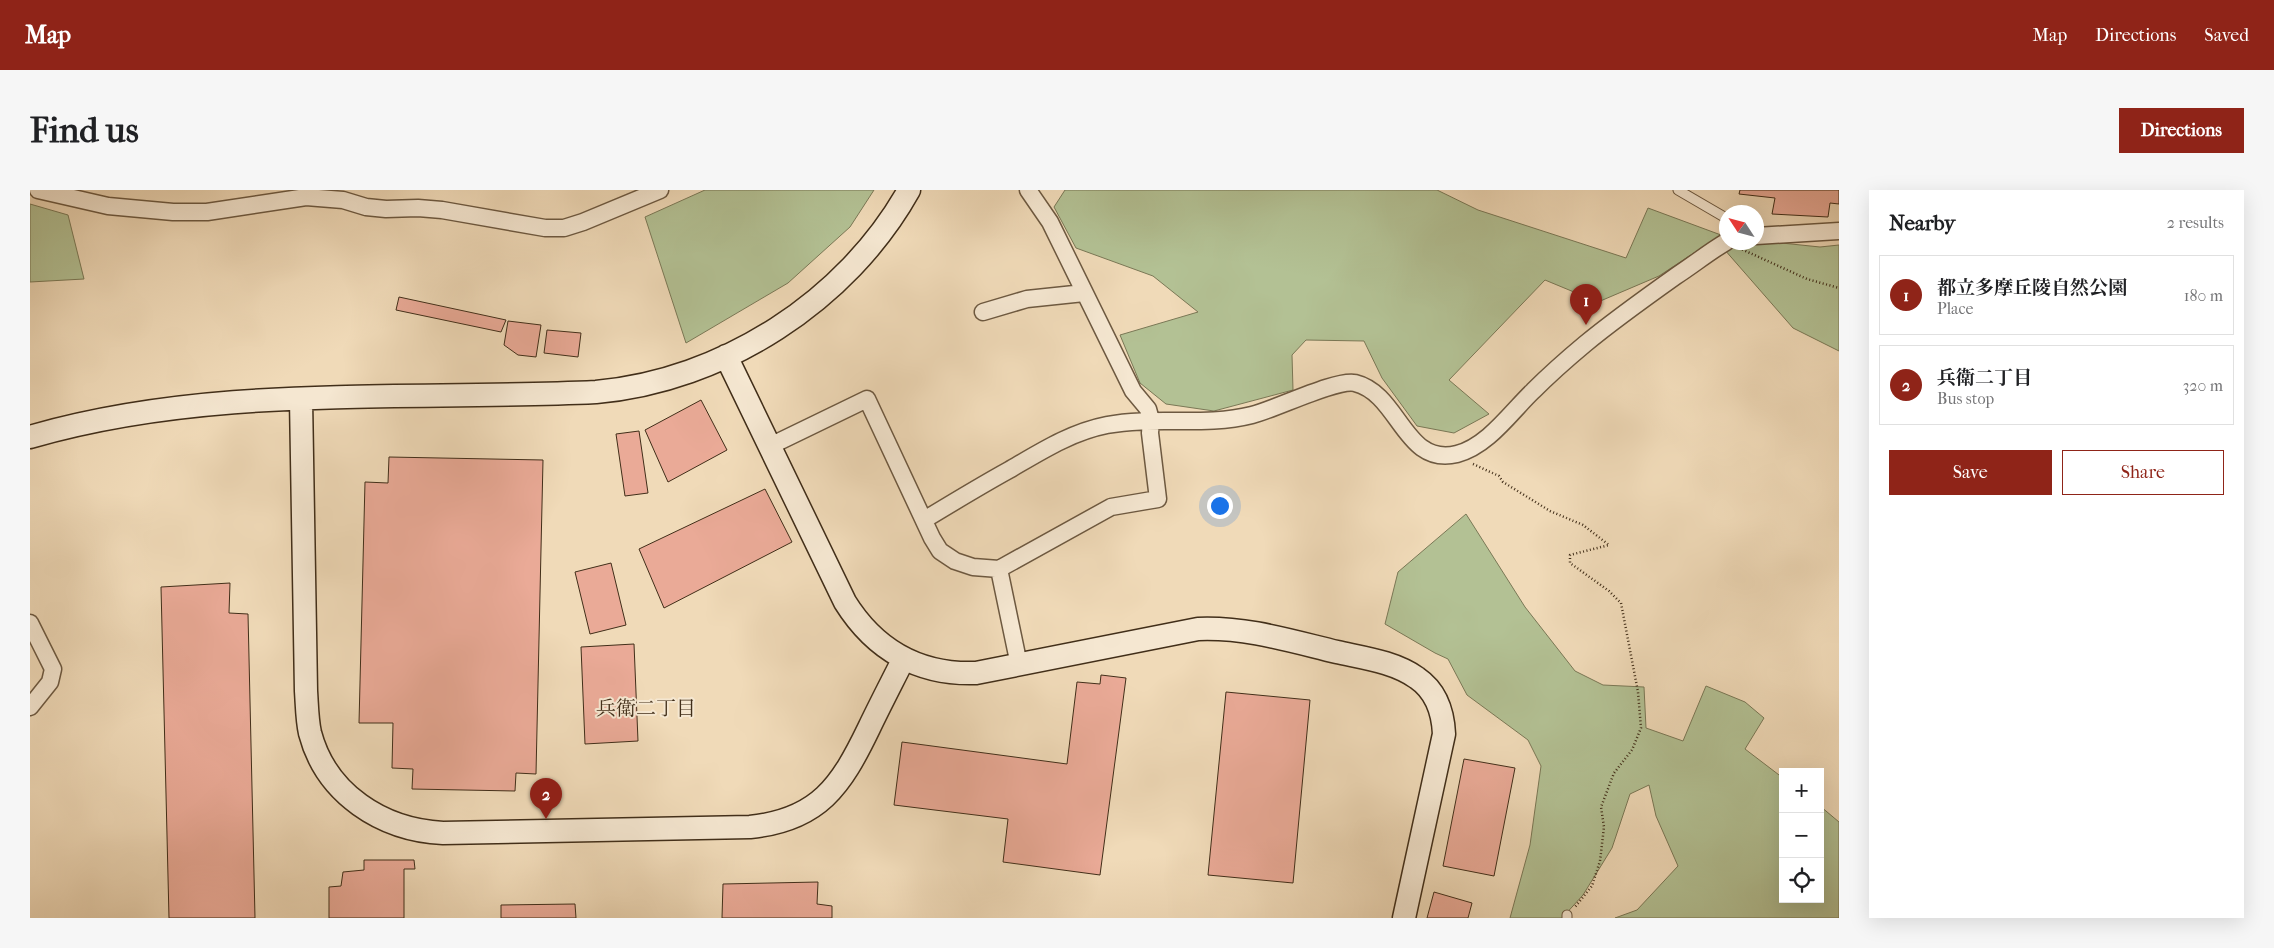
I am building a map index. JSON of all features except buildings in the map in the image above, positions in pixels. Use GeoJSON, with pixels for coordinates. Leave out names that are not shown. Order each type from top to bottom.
{"type":"FeatureCollection","features":[{"type":"Feature","properties":{"kind":"street"},"geometry":{"type":"LineString","coordinates":[[38,190],[108,206],[173,212],[207,212],[306,197],[343,200],[366,207],[386,209],[418,208],[442,210],[545,228],[564,228],[583,222],[660,190]]}},
{"type":"Feature","properties":{"kind":"street"},"geometry":{"type":"LineString","coordinates":[[30,437],[148,411],[186,406],[301,399],[547,394],[612,390],[668,378],[726,356],[790,319],[834,284],[872,244],[909,190]]}},
{"type":"Feature","properties":{"kind":"street"},"geometry":{"type":"LineString","coordinates":[[770,446],[867,399],[940,551],[955,561],[974,567],[999,569],[1111,507],[1158,499],[1150,433],[1151,420],[1148,409],[1133,391],[1050,222],[1028,190]]}},
{"type":"Feature","properties":{"kind":"street"},"geometry":{"type":"LineString","coordinates":[[1764,235],[1839,231]]}},
{"type":"Feature","properties":{"kind":"street"},"geometry":{"type":"LineString","coordinates":[[924,520],[1054,443],[1105,425],[1151,420],[1224,420],[1252,415],[1339,384],[1355,383],[1375,394],[1384,402],[1421,448],[1431,454],[1446,456],[1461,453],[1477,445],[1492,432],[1533,390],[1585,344],[1634,306],[1722,250]]}},
{"type":"Feature","properties":{"kind":"street"},"geometry":{"type":"LineString","coordinates":[[983,312],[1026,299],[1084,293]]}},
{"type":"Feature","properties":{"kind":"street"},"geometry":{"type":"LineString","coordinates":[[726,356],[849,609],[862,627],[903,660],[961,674],[1019,665],[1198,629],[1215,628],[1245,630],[1275,636],[1390,665],[1417,678],[1431,690],[1437,702],[1444,722],[1444,734],[1404,918]]}},
{"type":"Feature","properties":{"kind":"street"},"geometry":{"type":"LineString","coordinates":[[301,399],[306,691],[310,732],[322,763],[332,779],[359,804],[389,822],[424,832],[443,833],[750,827],[771,825],[787,820],[804,813],[840,781],[851,765],[903,660]]}},
{"type":"Feature","properties":{"kind":"street"},"geometry":{"type":"LineString","coordinates":[[999,569],[1019,665]]}},
{"type":"Feature","properties":{"kind":"street"},"geometry":{"type":"LineString","coordinates":[[30,623],[54,669],[50,682],[30,707]]}},
{"type":"Feature","properties":{"kind":"lane"},"geometry":{"type":"LineString","coordinates":[[1678,190],[1719,214]]}},
{"type":"Feature","properties":{"kind":"path"},"geometry":{"type":"LineString","coordinates":[[1744,250],[1807,279],[1839,288]]}},
{"type":"Feature","properties":{"kind":"path"},"geometry":{"type":"LineString","coordinates":[[1461,453],[1463,460],[1499,476],[1503,482],[1550,511],[1583,525],[1609,545],[1570,555],[1570,563],[1621,603],[1638,692],[1640,728],[1632,750],[1614,773],[1602,808],[1604,827],[1600,861],[1592,886],[1567,917]]}},
{"type":"Feature","properties":{"kind":"green space"},"geometry":{"type":"Polygon","coordinates":[[[705,190],[874,190],[850,227],[788,283],[686,343],[645,217],[705,190]]]}},
{"type":"Feature","properties":{"kind":"green space"},"geometry":{"type":"Polygon","coordinates":[[[1065,190],[1437,190],[1478,210],[1626,258],[1648,208],[1719,234],[1719,236],[1659,276],[1598,302],[1545,280],[1449,380],[1489,414],[1454,433],[1417,426],[1382,378],[1364,341],[1306,340],[1292,355],[1293,390],[1214,411],[1166,404],[1140,383],[1120,335],[1198,312],[1153,276],[1076,248],[1054,207],[1065,190]]]}},
{"type":"Feature","properties":{"kind":"green space"},"geometry":{"type":"Polygon","coordinates":[[[30,204],[68,215],[84,279],[30,282],[30,204]]]}},
{"type":"Feature","properties":{"kind":"green space"},"geometry":{"type":"Polygon","coordinates":[[[1764,242],[1820,247],[1839,245],[1839,351],[1793,328],[1725,250],[1764,250],[1764,242]]]}},
{"type":"Feature","properties":{"kind":"green space"},"geometry":{"type":"Polygon","coordinates":[[[1466,514],[1525,607],[1575,671],[1603,685],[1644,687],[1646,728],[1683,741],[1706,686],[1745,702],[1764,718],[1745,749],[1779,775],[1779,903],[1824,903],[1824,809],[1839,822],[1839,918],[1615,918],[1637,910],[1678,866],[1656,816],[1649,785],[1630,794],[1612,848],[1583,895],[1562,918],[1510,918],[1530,845],[1541,766],[1528,740],[1467,695],[1448,659],[1385,624],[1398,572],[1466,514]]]}},
{"type":"Feature","properties":{"kind":"place","name":"都立多摩丘陵自然公園"},"geometry":{"type":"Point","coordinates":[1586,325]}},
{"type":"Feature","properties":{"kind":"place","name":"兵衛二丁目"},"geometry":{"type":"Point","coordinates":[546,819]}},
{"type":"Feature","properties":{"kind":"district","name":"兵衛二丁目"},"geometry":{"type":"Point","coordinates":[646,708]}}]}
